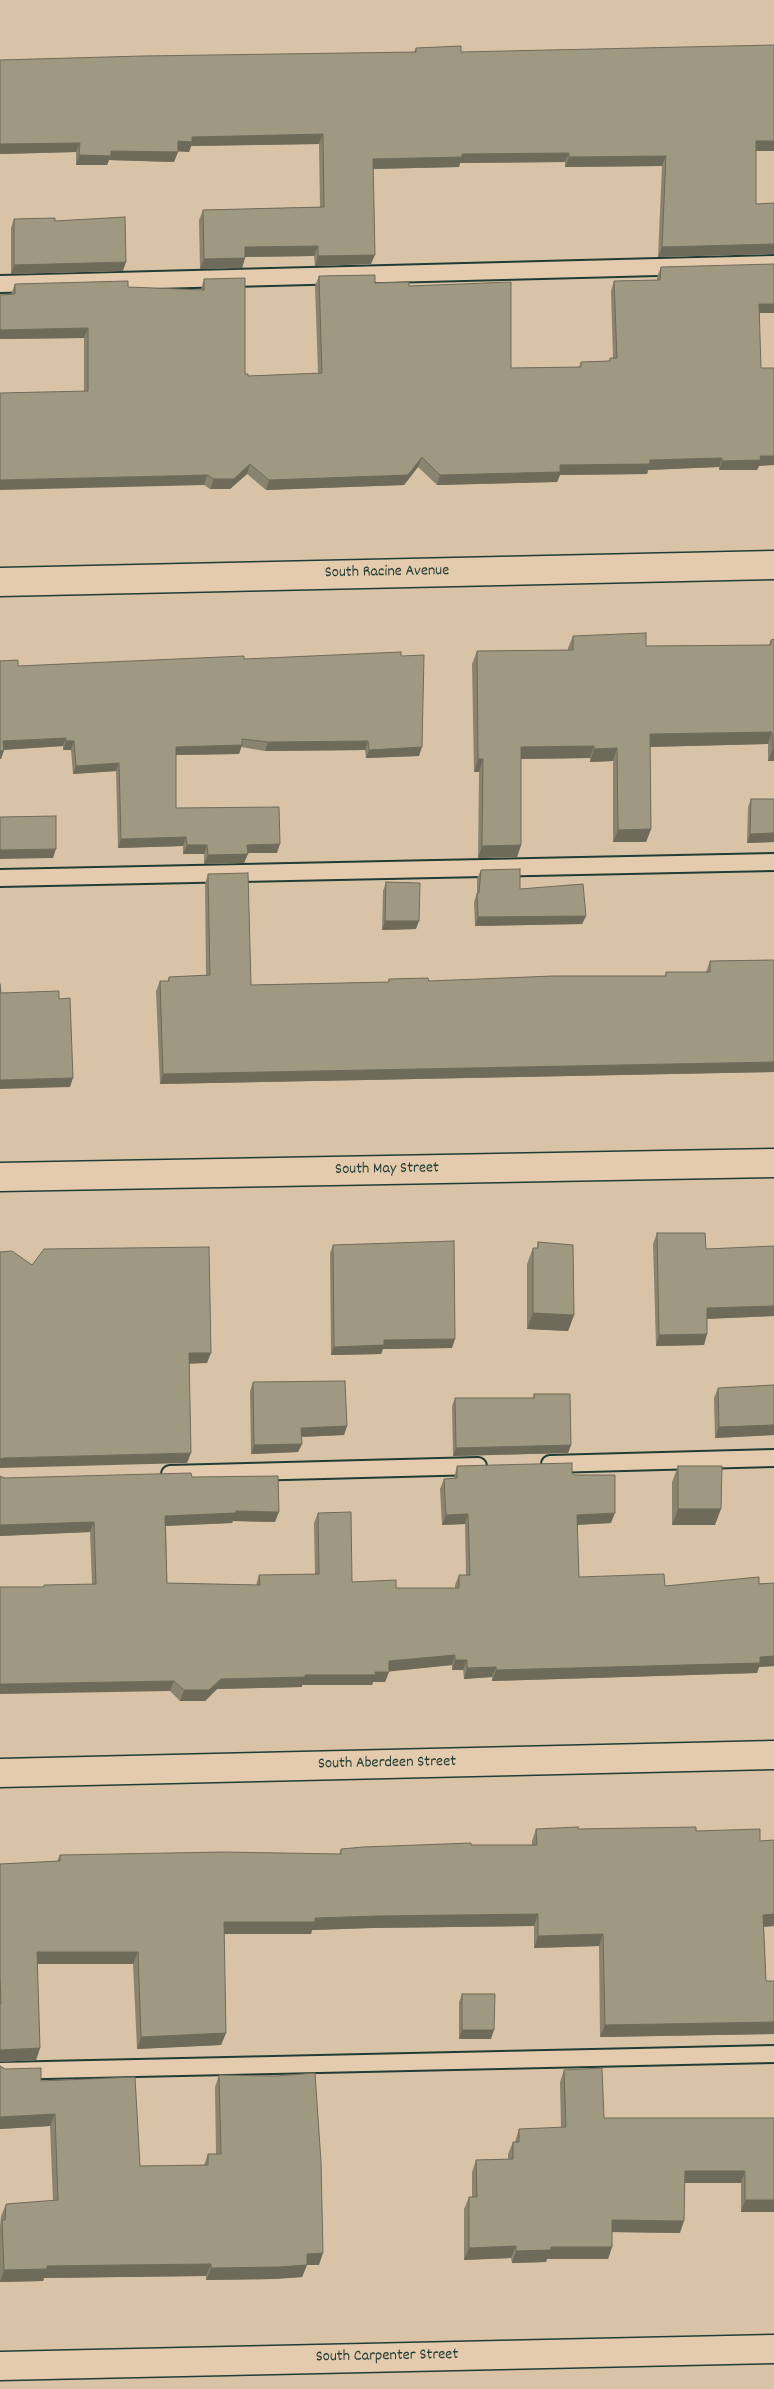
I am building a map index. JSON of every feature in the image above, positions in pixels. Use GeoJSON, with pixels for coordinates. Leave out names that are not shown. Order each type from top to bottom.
{"type":"FeatureCollection","features":[{"type":"Feature","properties":{"kind":"street","name":"South Racine Avenue"},"geometry":{"type":"LineString","coordinates":[[0,582],[774,565]]}},
{"type":"Feature","properties":{"kind":"street","name":"South May Street"},"geometry":{"type":"LineString","coordinates":[[0,1177],[774,1163]]}},
{"type":"Feature","properties":{"kind":"street","name":"South Aberdeen Street"},"geometry":{"type":"LineString","coordinates":[[0,1773],[774,1755]]}},
{"type":"Feature","properties":{"kind":"street","name":"South Carpenter Street"},"geometry":{"type":"LineString","coordinates":[[0,2366],[774,2349]]}},
{"type":"Feature","properties":{"kind":"lane"},"geometry":{"type":"LineString","coordinates":[[0,284],[774,264]]}},
{"type":"Feature","properties":{"kind":"lane"},"geometry":{"type":"LineString","coordinates":[[0,878],[774,862]]}},
{"type":"Feature","properties":{"kind":"lane"},"geometry":{"type":"LineString","coordinates":[[536,1464],[774,1458]]}},
{"type":"Feature","properties":{"kind":"lane"},"geometry":{"type":"LineString","coordinates":[[159,1474],[496,1465]]}},
{"type":"Feature","properties":{"kind":"lane"},"geometry":{"type":"LineString","coordinates":[[0,2071],[774,2054]]}},
{"type":"Feature","properties":{"kind":"building"},"geometry":{"type":"Polygon","coordinates":[[[774,45],[774,141],[756,141],[756,204],[774,203],[774,244],[662,247],[666,156],[569,157],[569,153],[462,154],[462,157],[373,159],[375,255],[318,256],[318,246],[245,247],[245,258],[204,259],[203,210],[324,207],[323,134],[192,137],[192,142],[178,141],[178,152],[111,151],[111,156],[79,155],[80,143],[0,144],[0,60],[416,52],[416,48],[461,46],[461,52],[774,45]]]}},
{"type":"Feature","properties":{"kind":"building"},"geometry":{"type":"Polygon","coordinates":[[[125,217],[126,262],[14,265],[14,219],[55,218],[55,221],[125,217]]]}},
{"type":"Feature","properties":{"kind":"building"},"geometry":{"type":"Polygon","coordinates":[[[774,264],[774,304],[759,304],[761,368],[774,368],[774,456],[760,456],[761,460],[722,461],[722,458],[650,460],[650,464],[560,465],[560,472],[440,475],[422,457],[408,475],[269,480],[250,464],[234,479],[214,479],[207,475],[0,480],[0,393],[88,391],[88,328],[0,330],[0,295],[15,294],[15,284],[128,281],[128,287],[204,290],[204,279],[245,278],[245,374],[248,374],[248,376],[322,373],[319,276],[375,275],[375,283],[409,282],[409,286],[511,282],[511,368],[581,367],[581,362],[610,361],[610,358],[617,358],[614,281],[660,280],[661,267],[774,264]]]}},
{"type":"Feature","properties":{"kind":"building"},"geometry":{"type":"Polygon","coordinates":[[[646,633],[646,646],[771,645],[771,640],[774,639],[774,749],[772,732],[650,734],[651,829],[618,830],[617,748],[594,749],[594,746],[521,747],[521,845],[482,846],[483,759],[478,759],[477,651],[573,650],[573,636],[646,633]]]}},
{"type":"Feature","properties":{"kind":"building"},"geometry":{"type":"Polygon","coordinates":[[[401,652],[401,656],[424,655],[422,747],[369,750],[368,741],[268,742],[242,739],[242,745],[176,747],[176,808],[279,807],[280,844],[247,845],[248,854],[208,855],[207,845],[187,845],[186,837],[121,839],[119,763],[76,766],[74,741],[66,741],[66,738],[3,741],[4,750],[0,751],[0,661],[18,660],[18,666],[244,656],[244,659],[401,652]]]}},
{"type":"Feature","properties":{"kind":"building"},"geometry":{"type":"Polygon","coordinates":[[[751,799],[774,799],[774,833],[750,834],[751,799]]]}},
{"type":"Feature","properties":{"kind":"building"},"geometry":{"type":"Polygon","coordinates":[[[56,816],[56,849],[0,850],[0,817],[56,816]]]}},
{"type":"Feature","properties":{"kind":"building"},"geometry":{"type":"Polygon","coordinates":[[[520,869],[520,889],[583,884],[586,916],[478,917],[477,893],[479,893],[481,870],[520,869]]]}},
{"type":"Feature","properties":{"kind":"building"},"geometry":{"type":"Polygon","coordinates":[[[248,873],[251,985],[389,982],[389,979],[428,978],[429,981],[553,976],[666,976],[666,972],[710,972],[710,961],[774,960],[774,1062],[163,1074],[160,981],[169,981],[169,977],[210,975],[208,874],[248,873]]]}},
{"type":"Feature","properties":{"kind":"building"},"geometry":{"type":"Polygon","coordinates":[[[386,882],[420,883],[419,921],[385,921],[386,882]]]}},
{"type":"Feature","properties":{"kind":"building"},"geometry":{"type":"Polygon","coordinates":[[[0,984],[1,993],[59,991],[59,999],[70,998],[73,1078],[0,1080],[0,984]]]}},
{"type":"Feature","properties":{"kind":"building"},"geometry":{"type":"Polygon","coordinates":[[[657,1233],[705,1233],[706,1249],[774,1246],[774,1306],[707,1308],[707,1334],[659,1335],[657,1233]]]}},
{"type":"Feature","properties":{"kind":"building"},"geometry":{"type":"Polygon","coordinates":[[[454,1241],[455,1339],[384,1340],[384,1345],[334,1347],[333,1245],[454,1241]]]}},
{"type":"Feature","properties":{"kind":"building"},"geometry":{"type":"Polygon","coordinates":[[[538,1242],[573,1245],[574,1315],[533,1313],[533,1248],[538,1248],[538,1242]]]}},
{"type":"Feature","properties":{"kind":"building"},"geometry":{"type":"Polygon","coordinates":[[[209,1247],[211,1353],[189,1353],[191,1453],[0,1459],[0,1252],[12,1251],[32,1265],[44,1249],[209,1247]]]}},
{"type":"Feature","properties":{"kind":"building"},"geometry":{"type":"Polygon","coordinates":[[[345,1381],[347,1426],[301,1428],[302,1444],[254,1445],[253,1382],[345,1381]]]}},
{"type":"Feature","properties":{"kind":"building"},"geometry":{"type":"Polygon","coordinates":[[[774,1385],[774,1425],[719,1427],[718,1388],[774,1385]]]}},
{"type":"Feature","properties":{"kind":"building"},"geometry":{"type":"Polygon","coordinates":[[[534,1394],[570,1394],[571,1445],[456,1448],[455,1398],[534,1398],[534,1394]]]}},
{"type":"Feature","properties":{"kind":"building"},"geometry":{"type":"Polygon","coordinates":[[[572,1463],[572,1473],[574,1475],[615,1475],[615,1513],[577,1515],[579,1577],[664,1574],[665,1586],[759,1577],[759,1584],[774,1583],[774,1656],[760,1657],[760,1663],[496,1670],[496,1667],[467,1668],[467,1660],[455,1660],[455,1655],[389,1661],[389,1672],[375,1672],[376,1675],[305,1675],[305,1677],[221,1679],[209,1690],[184,1690],[174,1681],[0,1684],[0,1587],[96,1584],[94,1522],[0,1525],[0,1476],[4,1478],[191,1473],[192,1477],[278,1476],[279,1512],[236,1511],[236,1513],[165,1516],[167,1583],[260,1585],[259,1575],[319,1574],[318,1513],[351,1512],[352,1582],[396,1580],[396,1588],[459,1588],[459,1575],[470,1575],[468,1514],[446,1515],[444,1479],[457,1478],[457,1466],[572,1463]]]}},
{"type":"Feature","properties":{"kind":"building"},"geometry":{"type":"Polygon","coordinates":[[[678,1466],[722,1466],[721,1509],[678,1509],[678,1466]]]}},
{"type":"Feature","properties":{"kind":"building"},"geometry":{"type":"Polygon","coordinates":[[[578,1827],[578,1829],[696,1827],[696,1831],[760,1829],[760,1841],[774,1840],[774,1914],[763,1915],[766,1981],[774,1981],[774,2022],[605,2025],[603,1934],[538,1936],[538,1914],[315,1918],[315,1922],[224,1922],[226,2033],[141,2037],[138,1952],[37,1952],[40,2048],[0,2050],[0,1864],[60,1861],[60,1855],[223,1852],[341,1854],[341,1849],[363,1847],[471,1843],[471,1845],[537,1845],[536,1829],[578,1827]]]}},
{"type":"Feature","properties":{"kind":"building"},"geometry":{"type":"Polygon","coordinates":[[[462,1994],[495,1994],[494,2030],[462,2030],[462,1994]]]}},
{"type":"Feature","properties":{"kind":"building"},"geometry":{"type":"Polygon","coordinates":[[[0,2066],[5,2069],[41,2068],[41,2081],[135,2077],[140,2166],[208,2165],[208,2154],[221,2154],[219,2075],[276,2076],[315,2073],[321,2162],[323,2253],[307,2254],[307,2265],[279,2267],[211,2268],[211,2264],[47,2266],[47,2269],[4,2270],[2,2220],[5,2220],[6,2204],[58,2200],[55,2114],[0,2117],[0,2066]]]}},
{"type":"Feature","properties":{"kind":"building"},"geometry":{"type":"Polygon","coordinates":[[[602,2068],[604,2118],[774,2118],[774,2200],[745,2200],[745,2171],[685,2171],[684,2221],[612,2220],[612,2247],[551,2247],[551,2250],[516,2251],[516,2246],[469,2248],[469,2197],[477,2197],[476,2160],[513,2159],[513,2142],[519,2142],[519,2129],[566,2127],[564,2070],[602,2068]]]}}]}
